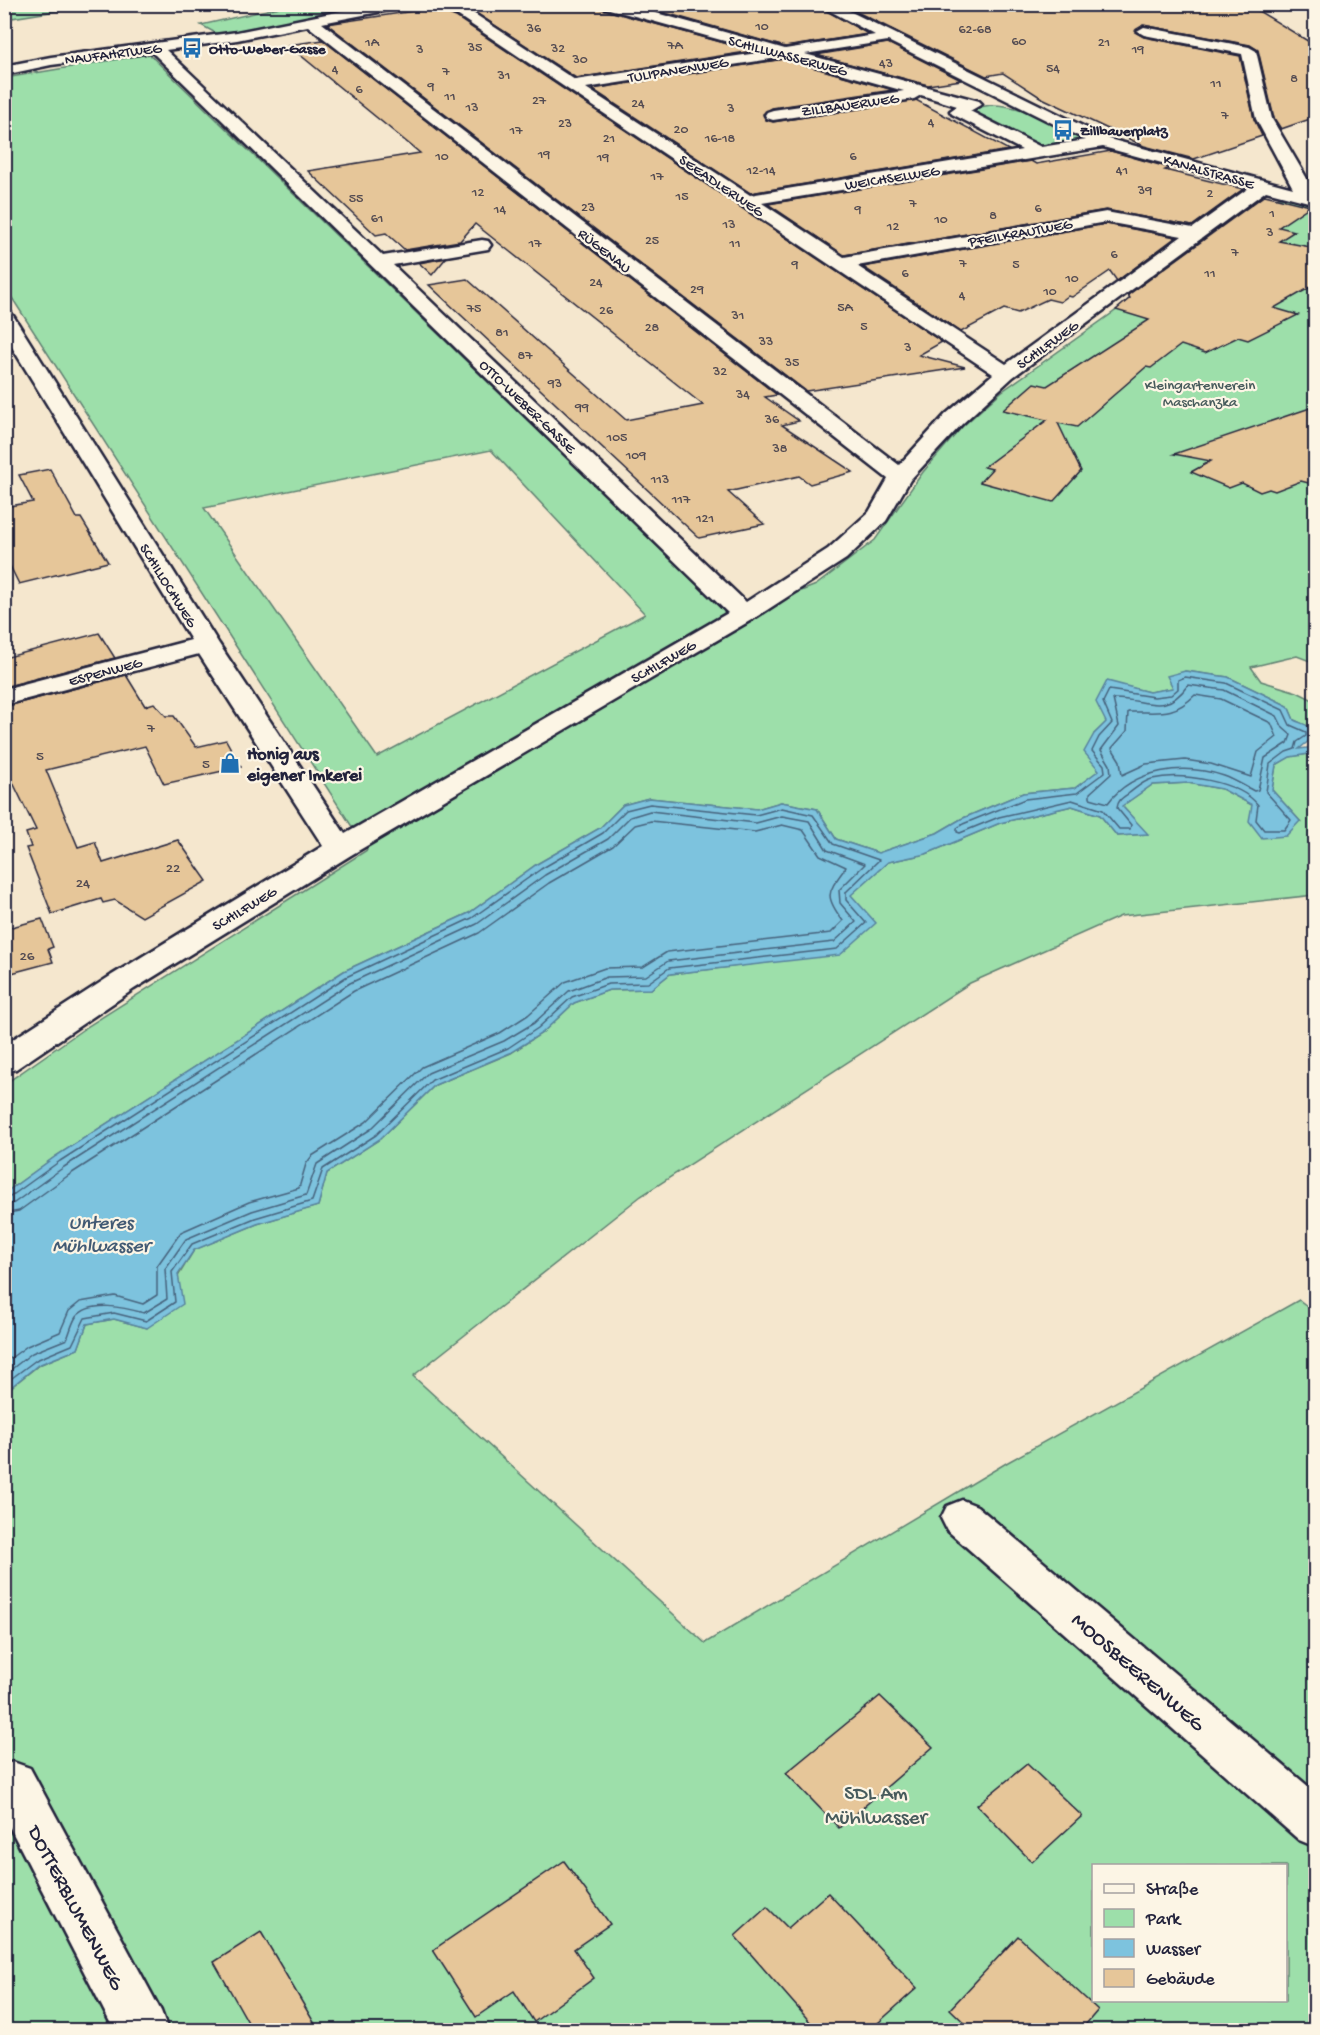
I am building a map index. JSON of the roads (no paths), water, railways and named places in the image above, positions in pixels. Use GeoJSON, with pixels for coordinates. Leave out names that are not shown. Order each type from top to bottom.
{"type":"FeatureCollection","features":[{"type":"Feature","properties":{"kind":"street","name":"NAUFAHRTWEG"},"geometry":{"type":"LineString","coordinates":[[4,71],[51,61],[156,48],[312,22],[399,4]]}},
{"type":"Feature","properties":{"kind":"street","name":"SEEADLERWEG"},"geometry":{"type":"LineString","coordinates":[[435,4],[462,12],[1006,372]]}},
{"type":"Feature","properties":{"kind":"street","name":"SCHILLWASSERWEG"},"geometry":{"type":"LineString","coordinates":[[607,4],[969,104]]}},
{"type":"Feature","properties":{"kind":"street"},"geometry":{"type":"LineString","coordinates":[[823,4],[1103,142]]}},
{"type":"Feature","properties":{"kind":"street","name":"RÜGENAU"},"geometry":{"type":"LineString","coordinates":[[312,22],[900,477]]}},
{"type":"Feature","properties":{"kind":"street"},"geometry":{"type":"LineString","coordinates":[[1144,31],[1249,51],[1264,118],[1311,198]]}},
{"type":"Feature","properties":{"kind":"street","name":"TULIPANENWEG"},"geometry":{"type":"LineString","coordinates":[[574,85],[889,37]]}},
{"type":"Feature","properties":{"kind":"street","name":"OTTO-WEBER-GASSE"},"geometry":{"type":"LineString","coordinates":[[156,48],[744,614]]}},
{"type":"Feature","properties":{"kind":"street","name":"ZILLBAUERWEG"},"geometry":{"type":"LineString","coordinates":[[773,115],[926,92]]}},
{"type":"Feature","properties":{"kind":"street"},"geometry":{"type":"LineString","coordinates":[[1017,99],[969,104],[958,111],[1039,153],[1103,142]]}},
{"type":"Feature","properties":{"kind":"street","name":"KANALSTRASSE"},"geometry":{"type":"LineString","coordinates":[[1103,142],[1311,198]]}},
{"type":"Feature","properties":{"kind":"street","name":"WEICHSELWEG"},"geometry":{"type":"LineString","coordinates":[[746,201],[1039,153]]}},
{"type":"Feature","properties":{"kind":"street","name":"SCHILFWEG"},"geometry":{"type":"LineString","coordinates":[[4,1062],[123,982],[340,849],[744,614],[837,554],[878,516],[900,477],[954,419],[1006,372],[1199,234],[1262,186]]}},
{"type":"Feature","properties":{"kind":"street","name":"PFEILKRAUTWEG"},"geometry":{"type":"LineString","coordinates":[[841,263],[1106,217],[1199,234]]}},
{"type":"Feature","properties":{"kind":"street"},"geometry":{"type":"LineString","coordinates":[[379,262],[482,245]]}},
{"type":"Feature","properties":{"kind":"street","name":"SCHILLOCHWEG"},"geometry":{"type":"LineString","coordinates":[[4,317],[206,644],[340,849]]}},
{"type":"Feature","properties":{"kind":"street","name":"ESPENWEG"},"geometry":{"type":"LineString","coordinates":[[4,698],[206,644]]}},
{"type":"Feature","properties":{"kind":"street","name":"MOOSBEERENWEG"},"geometry":{"type":"LineString","coordinates":[[962,1518],[1316,1824]]}},
{"type":"Feature","properties":{"kind":"street","name":"DOTTERBLUMENWEG"},"geometry":{"type":"LineString","coordinates":[[13,1784],[142,2031]]}},
{"type":"Feature","properties":{"kind":"water","name":"Unteres Mühlwasser"},"geometry":{"type":"Polygon","coordinates":[[[1185,671],[1228,677],[1288,706],[1294,720],[1313,730],[1315,736],[1299,749],[1315,747],[1315,753],[1290,757],[1276,765],[1272,790],[1300,821],[1286,836],[1262,838],[1249,821],[1252,805],[1222,789],[1188,783],[1152,785],[1122,806],[1148,834],[1117,836],[1100,815],[1072,806],[1000,823],[926,854],[888,862],[851,895],[876,923],[840,955],[670,974],[651,989],[609,990],[574,1003],[542,1033],[510,1053],[435,1085],[380,1139],[327,1173],[318,1206],[257,1224],[194,1250],[178,1274],[183,1304],[147,1328],[114,1319],[87,1324],[78,1349],[38,1365],[5,1392],[5,1193],[56,1156],[344,971],[469,913],[537,864],[600,828],[623,805],[649,798],[757,809],[781,802],[817,809],[836,839],[878,853],[937,833],[961,819],[1023,793],[1075,788],[1099,770],[1084,752],[1094,734],[1106,722],[1096,702],[1107,681],[1149,692],[1173,688],[1167,676],[1185,671]]]}},
{"type":"Feature","properties":{"kind":"place","name":"Otto-Weber-Gasse"},"geometry":{"type":"Point","coordinates":[192,48]}},
{"type":"Feature","properties":{"kind":"place","name":"Zillbauerplatz"},"geometry":{"type":"Point","coordinates":[1063,130]}},
{"type":"Feature","properties":{"kind":"place","name":"Honig aus eigener Imkerei"},"geometry":{"type":"Point","coordinates":[230,763]}},
{"type":"Feature","properties":{"kind":"park label","name":"Kleingartenverein Maschanzka"},"geometry":{"type":"Point","coordinates":[1200,392]}},
{"type":"Feature","properties":{"kind":"park label","name":"SDL Am Mühlwasser"},"geometry":{"type":"Point","coordinates":[876,1804]}}]}
